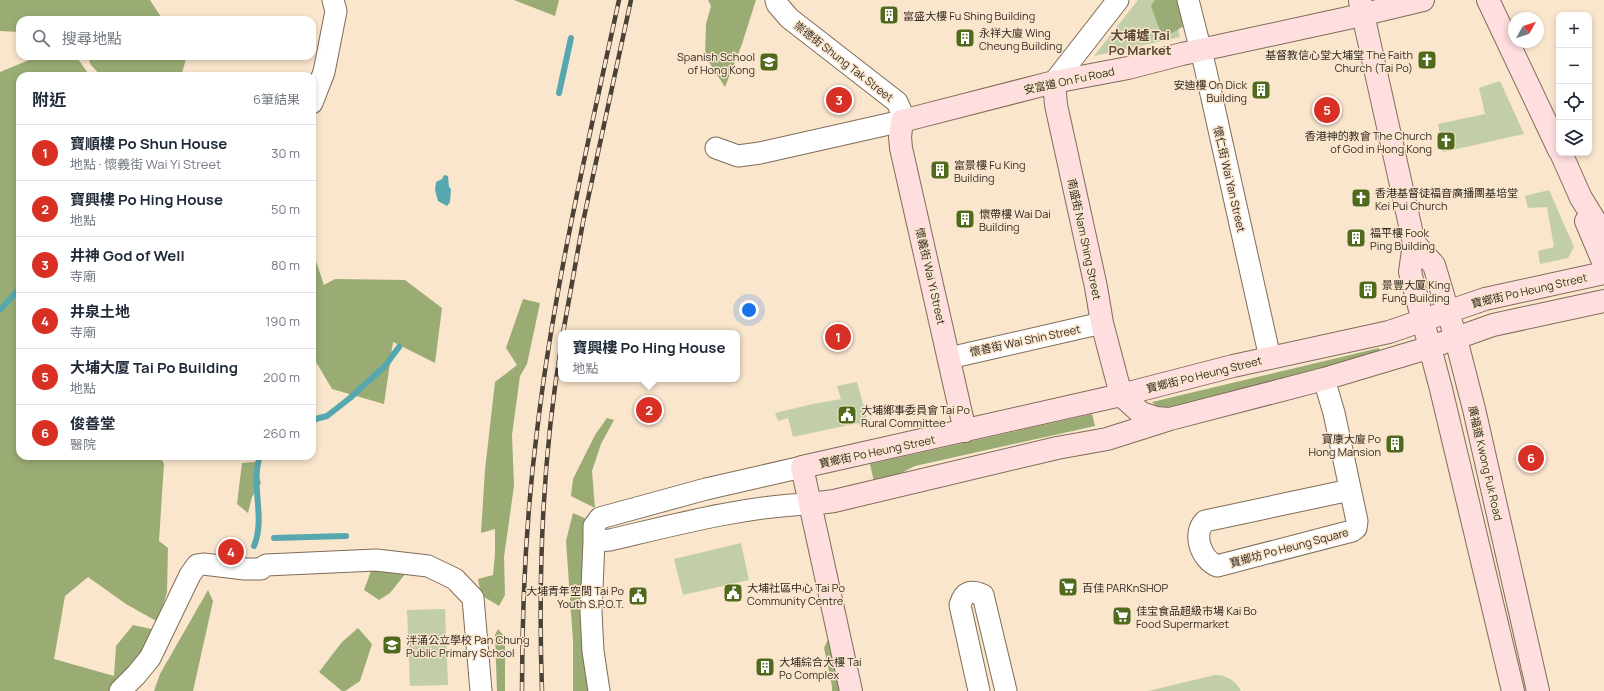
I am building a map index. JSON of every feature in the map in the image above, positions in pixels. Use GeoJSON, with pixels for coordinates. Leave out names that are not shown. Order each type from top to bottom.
{"type":"FeatureCollection","features":[{"type":"Feature","properties":{"kind":"street"},"geometry":{"type":"LineString","coordinates":[[316,93],[324,72],[336,11],[333,0]]}},
{"type":"Feature","properties":{"kind":"street"},"geometry":{"type":"LineString","coordinates":[[1054,82],[1118,0]]}},
{"type":"Feature","properties":{"kind":"street","name":"懷仁街 Wai Yan Street"},"geometry":{"type":"LineString","coordinates":[[1188,0],[1201,50],[1270,358]]}},
{"type":"Feature","properties":{"kind":"street","name":"安富道 On Fu Road"},"geometry":{"type":"LineString","coordinates":[[716,148],[738,156],[746,155],[902,121],[1054,82],[1128,68],[1361,7],[1423,0]]}},
{"type":"Feature","properties":{"kind":"street"},"geometry":{"type":"LineString","coordinates":[[1488,0],[1556,144]]}},
{"type":"Feature","properties":{"kind":"street","name":"崇德街 Shung Tak Street"},"geometry":{"type":"LineString","coordinates":[[776,2],[789,18],[897,102],[901,111],[902,121]]}},
{"type":"Feature","properties":{"kind":"street","name":"廣福道 Kwong Fuk Road"},"geometry":{"type":"LineString","coordinates":[[1361,7],[1414,243],[1410,272],[1422,321],[1431,347],[1513,691]]}},
{"type":"Feature","properties":{"kind":"street","name":"南盛街 Nam Shing Street"},"geometry":{"type":"LineString","coordinates":[[1054,82],[1056,105],[1096,287],[1102,323],[1121,396]]}},
{"type":"Feature","properties":{"kind":"street","name":"懷義街 Wai Yi Street"},"geometry":{"type":"LineString","coordinates":[[902,121],[900,137],[901,148],[965,431]]}},
{"type":"Feature","properties":{"kind":"street"},"geometry":{"type":"LineString","coordinates":[[1562,156],[1581,198],[1604,235]]}},
{"type":"Feature","properties":{"kind":"street"},"geometry":{"type":"LineString","coordinates":[[1581,198],[1587,225],[1604,264]]}},
{"type":"Feature","properties":{"kind":"street","name":"廣福道 Kwong Fuk Road"},"geometry":{"type":"LineString","coordinates":[[1414,243],[1434,265],[1456,339],[1474,409],[1538,691]]}},
{"type":"Feature","properties":{"kind":"street","name":"寶鄉街 Po Heung Street"},"geometry":{"type":"LineString","coordinates":[[599,691],[593,651],[591,612],[594,526],[600,518],[706,489],[1121,396],[1200,374],[1389,332],[1485,299],[1604,273]]}},
{"type":"Feature","properties":{"kind":"street"},"geometry":{"type":"LineString","coordinates":[[594,541],[610,540],[749,510],[783,505],[811,504],[841,500],[1057,448],[1107,439],[1170,419],[1324,380],[1456,339],[1493,325],[1604,301]]}},
{"type":"Feature","properties":{"kind":"street","name":"懷善街 Wai Shin Street"},"geometry":{"type":"LineString","coordinates":[[949,358],[1102,323]]}},
{"type":"Feature","properties":{"kind":"street","name":"寶鄉坊 Po Heung Square"},"geometry":{"type":"LineString","coordinates":[[1324,380],[1334,413],[1358,521],[1356,528],[1352,531],[1217,566],[1210,563],[1204,556],[1198,533],[1201,525],[1205,521],[1350,490]]}},
{"type":"Feature","properties":{"kind":"street"},"geometry":{"type":"LineString","coordinates":[[1121,396],[1142,414],[1156,418],[1170,419]]}},
{"type":"Feature","properties":{"kind":"street"},"geometry":{"type":"LineString","coordinates":[[802,467],[851,691]]}},
{"type":"Feature","properties":{"kind":"street"},"geometry":{"type":"LineString","coordinates":[[120,691],[150,658],[190,576],[197,566],[202,564],[245,570],[260,569],[266,565],[376,560],[428,566],[455,579],[473,598],[481,691]]}},
{"type":"Feature","properties":{"kind":"street"},"geometry":{"type":"LineString","coordinates":[[979,691],[960,605],[962,598],[967,593],[976,592],[983,595],[1006,691]]}},
{"type":"Feature","properties":{"kind":"green space"},"geometry":{"type":"Polygon","coordinates":[[[0,0],[150,0],[160,16],[16,16],[16,32],[0,31],[0,0]]]}},
{"type":"Feature","properties":{"kind":"green space"},"geometry":{"type":"Polygon","coordinates":[[[514,0],[559,0],[555,16],[514,0]]]}},
{"type":"Feature","properties":{"kind":"green space"},"geometry":{"type":"Polygon","coordinates":[[[708,0],[756,0],[742,44],[725,87],[705,56],[706,24],[711,6],[708,0]]]}},
{"type":"Feature","properties":{"kind":"green space"},"geometry":{"type":"Polygon","coordinates":[[[1138,0],[1172,0],[1180,37],[1094,56],[1138,0]]]}},
{"type":"Feature","properties":{"kind":"green space"},"geometry":{"type":"Polygon","coordinates":[[[1155,0],[1194,0],[1189,23],[1172,33],[1160,31],[1151,6],[1155,0]]]}},
{"type":"Feature","properties":{"kind":"green space"},"geometry":{"type":"Polygon","coordinates":[[[29,60],[79,60],[87,72],[16,72],[16,460],[162,460],[164,464],[159,541],[168,548],[167,592],[158,622],[126,604],[88,577],[65,596],[54,659],[114,676],[116,646],[133,625],[165,632],[133,691],[0,691],[0,72],[29,60]]]}},
{"type":"Feature","properties":{"kind":"green space"},"geometry":{"type":"Polygon","coordinates":[[[89,60],[186,60],[182,72],[97,72],[89,60]]]}},
{"type":"Feature","properties":{"kind":"green space"},"geometry":{"type":"Polygon","coordinates":[[[1500,81],[1524,134],[1443,152],[1438,124],[1485,114],[1479,88],[1500,81]]]}},
{"type":"Feature","properties":{"kind":"green space"},"geometry":{"type":"Polygon","coordinates":[[[1549,190],[1574,247],[1568,258],[1540,264],[1538,251],[1554,247],[1547,207],[1528,208],[1525,196],[1549,190]]]}},
{"type":"Feature","properties":{"kind":"green space"},"geometry":{"type":"Polygon","coordinates":[[[316,261],[324,285],[335,279],[405,280],[442,308],[435,363],[393,342],[384,404],[332,389],[316,362],[316,261]]]}},
{"type":"Feature","properties":{"kind":"green space"},"geometry":{"type":"Polygon","coordinates":[[[523,299],[540,303],[527,364],[520,376],[512,435],[514,486],[504,557],[505,595],[499,606],[481,595],[478,579],[493,575],[495,553],[495,529],[481,533],[485,470],[495,382],[517,365],[506,348],[523,299]]]}},
{"type":"Feature","properties":{"kind":"green space"},"geometry":{"type":"Polygon","coordinates":[[[1379,348],[1380,354],[1170,409],[1160,408],[1152,402],[1379,348]]]}},
{"type":"Feature","properties":{"kind":"green space"},"geometry":{"type":"Polygon","coordinates":[[[857,382],[868,422],[793,437],[788,418],[778,421],[775,413],[841,399],[837,386],[857,382]]]}},
{"type":"Feature","properties":{"kind":"green space"},"geometry":{"type":"Polygon","coordinates":[[[1092,414],[1095,426],[915,466],[875,486],[870,464],[1092,414]]]}},
{"type":"Feature","properties":{"kind":"green space"},"geometry":{"type":"Polygon","coordinates":[[[607,418],[614,420],[601,444],[592,471],[595,508],[571,496],[573,479],[595,435],[607,418]]]}},
{"type":"Feature","properties":{"kind":"green space"},"geometry":{"type":"Polygon","coordinates":[[[255,462],[261,483],[252,497],[248,513],[237,504],[242,463],[255,462]]]}},
{"type":"Feature","properties":{"kind":"green space"},"geometry":{"type":"Polygon","coordinates":[[[573,513],[591,521],[595,691],[573,691],[573,641],[566,541],[573,513]]]}},
{"type":"Feature","properties":{"kind":"green space"},"geometry":{"type":"Polygon","coordinates":[[[741,543],[749,580],[683,595],[674,559],[741,543]]]}},
{"type":"Feature","properties":{"kind":"green space"},"geometry":{"type":"Polygon","coordinates":[[[386,560],[406,573],[390,593],[379,600],[364,590],[371,571],[386,560]]]}},
{"type":"Feature","properties":{"kind":"green space"},"geometry":{"type":"Polygon","coordinates":[[[208,590],[213,601],[193,691],[154,691],[160,674],[208,590]]]}},
{"type":"Feature","properties":{"kind":"green space"},"geometry":{"type":"Polygon","coordinates":[[[445,609],[448,685],[410,686],[407,610],[445,609]]]}},
{"type":"Feature","properties":{"kind":"green space"},"geometry":{"type":"Polygon","coordinates":[[[358,628],[372,644],[360,681],[345,691],[342,691],[319,672],[342,642],[358,628]]]}},
{"type":"Feature","properties":{"kind":"green space"},"geometry":{"type":"Polygon","coordinates":[[[498,629],[505,637],[505,691],[497,691],[495,635],[498,629]]]}},
{"type":"Feature","properties":{"kind":"green space"},"geometry":{"type":"Polygon","coordinates":[[[833,629],[856,691],[832,691],[824,648],[833,629]]]}},
{"type":"Feature","properties":{"kind":"green space"},"geometry":{"type":"Polygon","coordinates":[[[1215,675],[1231,679],[1237,684],[1241,691],[1148,691],[1215,675]]]}},
{"type":"Feature","properties":{"kind":"water"},"geometry":{"type":"Polygon","coordinates":[[[444,175],[448,176],[449,187],[451,189],[450,202],[447,206],[438,201],[435,190],[436,182],[442,179],[444,175]]]}},
{"type":"Feature","properties":{"kind":"waterway"},"geometry":{"type":"LineString","coordinates":[[559,93],[571,38]]}},
{"type":"Feature","properties":{"kind":"waterway"},"geometry":{"type":"LineString","coordinates":[[0,310],[16,292]]}},
{"type":"Feature","properties":{"kind":"waterway"},"geometry":{"type":"LineString","coordinates":[[316,419],[327,416],[350,398],[385,366],[399,347]]}},
{"type":"Feature","properties":{"kind":"waterway"},"geometry":{"type":"LineString","coordinates":[[254,546],[259,524],[257,490],[257,467],[259,460]]}},
{"type":"Feature","properties":{"kind":"waterway"},"geometry":{"type":"LineString","coordinates":[[274,538],[346,536]]}},
{"type":"Feature","properties":{"kind":"railway"},"geometry":{"type":"LineString","coordinates":[[522,691],[527,528],[533,463],[544,377],[562,269],[619,0]]}},
{"type":"Feature","properties":{"kind":"railway"},"geometry":{"type":"LineString","coordinates":[[564,330],[583,222],[631,0]]}},
{"type":"Feature","properties":{"kind":"railway"},"geometry":{"type":"LineString","coordinates":[[542,691],[541,562],[543,519],[549,433],[558,368]]}},
{"type":"Feature","properties":{"kind":"place","name":"富盛大樓 Fu Shing Building"},"geometry":{"type":"Point","coordinates":[889,15]}},
{"type":"Feature","properties":{"kind":"place","name":"永祥大廈 Wing Cheung Building"},"geometry":{"type":"Point","coordinates":[965,38]}},
{"type":"Feature","properties":{"kind":"place","name":"基督教信心堂大埔堂 The Faith Church (Tai Po)"},"geometry":{"type":"Point","coordinates":[1427,60]}},
{"type":"Feature","properties":{"kind":"place","name":"Spanish School of Hong Kong"},"geometry":{"type":"Point","coordinates":[769,62]}},
{"type":"Feature","properties":{"kind":"place","name":"安迪樓 On Dick Building"},"geometry":{"type":"Point","coordinates":[1261,90]}},
{"type":"Feature","properties":{"kind":"place","name":"井神 God of Well"},"geometry":{"type":"Point","coordinates":[839,100]}},
{"type":"Feature","properties":{"kind":"place","name":"大埔大厦 Tai Po Building"},"geometry":{"type":"Point","coordinates":[1327,110]}},
{"type":"Feature","properties":{"kind":"place","name":"香港神的教會 The Church of God in Hong Kong"},"geometry":{"type":"Point","coordinates":[1446,141]}},
{"type":"Feature","properties":{"kind":"place","name":"富景樓 Fu King Building"},"geometry":{"type":"Point","coordinates":[940,170]}},
{"type":"Feature","properties":{"kind":"place","name":"香港基督徒福音廣播團基培堂 Kei Pui Church"},"geometry":{"type":"Point","coordinates":[1361,198]}},
{"type":"Feature","properties":{"kind":"place","name":"懷帶樓 Wai Dai Building"},"geometry":{"type":"Point","coordinates":[965,219]}},
{"type":"Feature","properties":{"kind":"place","name":"福平樓 Fook Ping Building"},"geometry":{"type":"Point","coordinates":[1356,238]}},
{"type":"Feature","properties":{"kind":"place","name":"景豐大厦 King Fung Building"},"geometry":{"type":"Point","coordinates":[1368,290]}},
{"type":"Feature","properties":{"kind":"place","name":"寶順樓 Po Shun House"},"geometry":{"type":"Point","coordinates":[838,337]}},
{"type":"Feature","properties":{"kind":"place","name":"寶興樓 Po Hing House"},"geometry":{"type":"Point","coordinates":[649,410]}},
{"type":"Feature","properties":{"kind":"place","name":"大埔鄉事委員會 Tai Po Rural Committee"},"geometry":{"type":"Point","coordinates":[847,415]}},
{"type":"Feature","properties":{"kind":"place","name":"寶康大廈 Po Hong Mansion"},"geometry":{"type":"Point","coordinates":[1395,444]}},
{"type":"Feature","properties":{"kind":"place","name":"俊善堂"},"geometry":{"type":"Point","coordinates":[1531,458]}},
{"type":"Feature","properties":{"kind":"place","name":"井泉土地"},"geometry":{"type":"Point","coordinates":[231,552]}},
{"type":"Feature","properties":{"kind":"place","name":"百佳 PARKnSHOP"},"geometry":{"type":"Point","coordinates":[1068,587]}},
{"type":"Feature","properties":{"kind":"place","name":"大埔社區中心 Tai Po Community Centre"},"geometry":{"type":"Point","coordinates":[733,593]}},
{"type":"Feature","properties":{"kind":"place","name":"大埔青年空間 Tai Po Youth S.P.O.T."},"geometry":{"type":"Point","coordinates":[638,596]}},
{"type":"Feature","properties":{"kind":"place","name":"佳宝食品超級市場 Kai Bo Food Supermarket"},"geometry":{"type":"Point","coordinates":[1122,616]}},
{"type":"Feature","properties":{"kind":"place","name":"泮涌公立學校 Pan Chung Public Primary School"},"geometry":{"type":"Point","coordinates":[392,645]}},
{"type":"Feature","properties":{"kind":"place","name":"大埔綜合大樓 Tai Po Complex"},"geometry":{"type":"Point","coordinates":[765,667]}},
{"type":"Feature","properties":{"kind":"district","name":"大埔墟 Tai Po Market"},"geometry":{"type":"Point","coordinates":[1140,42]}}]}
